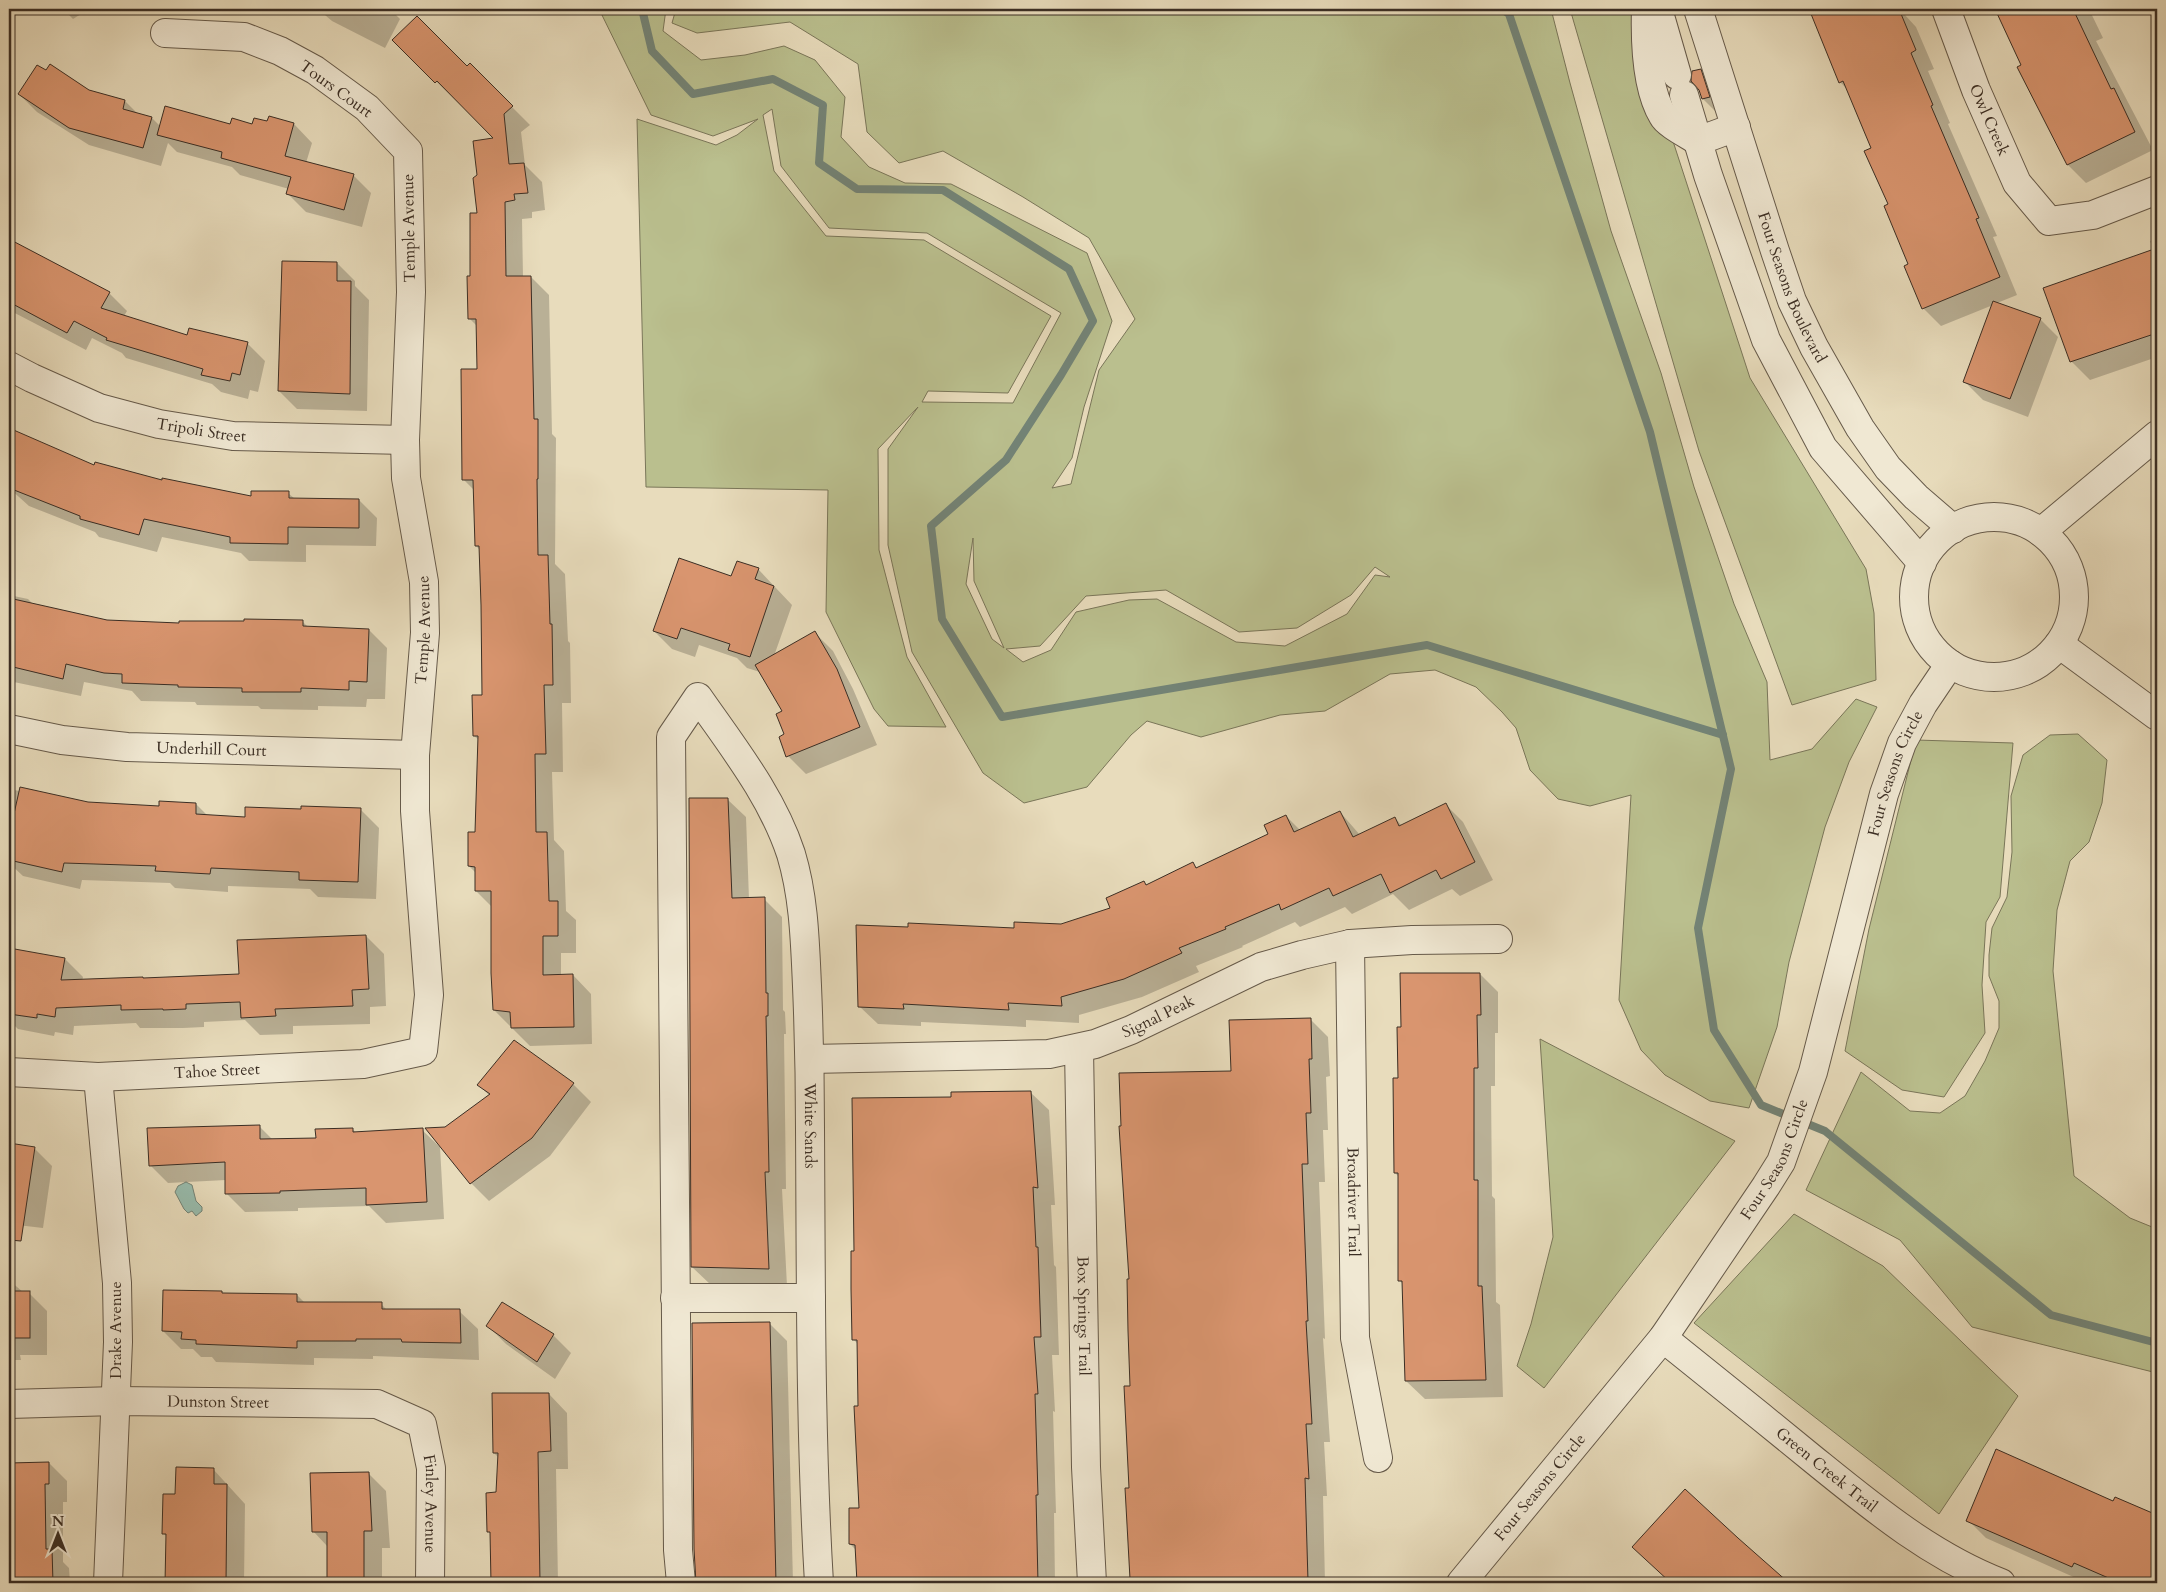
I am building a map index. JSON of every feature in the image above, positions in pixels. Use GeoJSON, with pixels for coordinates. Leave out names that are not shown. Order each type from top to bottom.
{"type":"FeatureCollection","features":[{"type":"Feature","properties":{"kind":"street","name":"Owl Creek"},"geometry":{"type":"LineString","coordinates":[[1946,9],[1976,90],[2017,183],[2049,221],[2093,216],[2157,190]]}},
{"type":"Feature","properties":{"kind":"street"},"geometry":{"type":"LineString","coordinates":[[1655,14],[1698,10]]}},
{"type":"Feature","properties":{"kind":"street","name":"Four Seasons Boulevard"},"geometry":{"type":"LineString","coordinates":[[1698,10],[1792,300],[1814,347],[1860,428],[1888,468],[1916,497],[1953,529]]}},
{"type":"Feature","properties":{"kind":"street"},"geometry":{"type":"LineString","coordinates":[[1655,14],[1720,211],[1766,340],[1823,448],[1922,563]]}},
{"type":"Feature","properties":{"kind":"street"},"geometry":{"type":"LineString","coordinates":[[1655,14],[1645,43],[1652,88],[1663,118],[1698,141]]}},
{"type":"Feature","properties":{"kind":"street","name":"Tours Court"},"geometry":{"type":"LineString","coordinates":[[164,33],[244,37],[280,51],[315,70],[368,108],[408,151]]}},
{"type":"Feature","properties":{"kind":"street"},"geometry":{"type":"LineString","coordinates":[[1698,141],[1736,127]]}},
{"type":"Feature","properties":{"kind":"street","name":"Temple Avenue"},"geometry":{"type":"LineString","coordinates":[[408,151],[411,292],[405,440],[406,478],[424,582],[425,633],[415,755],[415,811],[429,995],[423,1051]]}},
{"type":"Feature","properties":{"kind":"street","name":"Tripoli Street"},"geometry":{"type":"LineString","coordinates":[[9,366],[99,408],[159,424],[233,436],[405,440]]}},
{"type":"Feature","properties":{"kind":"street"},"geometry":{"type":"LineString","coordinates":[[2041,532],[2157,435]]}},
{"type":"Feature","properties":{"kind":"street"},"geometry":{"type":"LineString","coordinates":[[1998,517],[2020,521],[2041,532],[2059,549],[2071,572],[2075,596],[2071,622],[2059,644],[2042,661],[2021,672],[1997,676],[1980,675],[1972,674],[1950,664],[1933,649],[1921,630],[1915,607],[1915,584],[1922,563],[1935,543],[1953,529],[1974,519],[1998,517]]}},
{"type":"Feature","properties":{"kind":"street"},"geometry":{"type":"LineString","coordinates":[[2059,644],[2157,716]]}},
{"type":"Feature","properties":{"kind":"street","name":"Four Seasons Circle"},"geometry":{"type":"LineString","coordinates":[[1461,1583],[1663,1338],[1781,1162],[1813,1072],[1884,794],[1902,743],[1950,664]]}},
{"type":"Feature","properties":{"kind":"street","name":"White Sands"},"geometry":{"type":"LineString","coordinates":[[675,1298],[670,737],[698,696],[765,797],[778,821],[800,889],[805,940],[810,1059],[813,1468],[819,1583]]}},
{"type":"Feature","properties":{"kind":"street","name":"Underhill Court"},"geometry":{"type":"LineString","coordinates":[[9,729],[62,740],[127,747],[415,755]]}},
{"type":"Feature","properties":{"kind":"street","name":"Signal Peak"},"geometry":{"type":"LineString","coordinates":[[810,1059],[1049,1054],[1095,1044],[1131,1030],[1261,967],[1350,944],[1412,940],[1498,939]]}},
{"type":"Feature","properties":{"kind":"street","name":"Broadriver Trail"},"geometry":{"type":"LineString","coordinates":[[1350,944],[1355,1338],[1378,1458]]}},
{"type":"Feature","properties":{"kind":"street","name":"Box Springs Trail"},"geometry":{"type":"LineString","coordinates":[[1079,1048],[1086,1467],[1092,1583]]}},
{"type":"Feature","properties":{"kind":"street","name":"Tahoe Street"},"geometry":{"type":"LineString","coordinates":[[9,1072],[98,1077],[363,1064],[423,1051]]}},
{"type":"Feature","properties":{"kind":"street","name":"Drake Avenue"},"geometry":{"type":"LineString","coordinates":[[98,1077],[117,1283],[118,1342],[108,1583]]}},
{"type":"Feature","properties":{"kind":"street"},"geometry":{"type":"LineString","coordinates":[[681,1583],[678,1550],[675,1298],[811,1298]]}},
{"type":"Feature","properties":{"kind":"street","name":"Green Creek Trail"},"geometry":{"type":"LineString","coordinates":[[1663,1338],[1884,1517],[1934,1550],[2001,1583]]}},
{"type":"Feature","properties":{"kind":"street","name":"Dunston Street"},"geometry":{"type":"LineString","coordinates":[[9,1404],[116,1401],[376,1404],[422,1424]]}},
{"type":"Feature","properties":{"kind":"street","name":"Finley Avenue"},"geometry":{"type":"LineString","coordinates":[[422,1424],[431,1468],[430,1583]]}},
{"type":"Feature","properties":{"kind":"green space"},"geometry":{"type":"Polygon","coordinates":[[[599,9],[666,9],[663,31],[701,60],[745,55],[784,46],[815,60],[845,97],[841,137],[869,167],[905,183],[951,184],[1087,253],[1112,321],[1084,407],[1072,458],[1052,488],[1071,484],[1099,370],[1135,319],[1089,238],[943,151],[899,163],[867,132],[858,64],[790,22],[697,33],[672,23],[676,9],[1551,9],[1611,231],[1661,373],[1694,487],[1734,604],[1767,682],[1770,760],[1812,749],[1856,699],[1877,707],[1849,762],[1825,827],[1789,962],[1777,1027],[1749,1108],[1710,1101],[1665,1075],[1641,1050],[1619,1000],[1631,795],[1590,806],[1558,799],[1530,770],[1516,728],[1476,687],[1435,670],[1390,674],[1325,711],[1280,715],[1201,737],[1147,721],[1131,735],[1087,787],[1024,803],[983,773],[912,652],[888,545],[888,449],[918,407],[878,449],[879,550],[907,657],[946,727],[888,726],[874,709],[826,612],[828,490],[646,487],[637,119],[716,145],[737,135],[758,119],[713,136],[651,115],[599,9]],[[772,109],[763,115],[774,171],[826,236],[924,240],[1051,316],[1008,393],[928,391],[922,402],[1013,403],[1061,313],[927,233],[829,228],[781,166],[772,109]],[[973,538],[966,584],[992,639],[1004,648],[974,581],[973,538]],[[1375,567],[1351,595],[1297,628],[1239,632],[1166,590],[1086,596],[1040,646],[1006,649],[1023,662],[1051,650],[1076,612],[1129,600],[1157,599],[1236,642],[1285,646],[1347,614],[1375,575],[1390,577],[1375,567]]]}},
{"type":"Feature","properties":{"kind":"green space"},"geometry":{"type":"Polygon","coordinates":[[[1570,9],[1630,9],[1750,378],[1866,569],[1874,613],[1876,680],[1792,705],[1699,451],[1570,9]]]}},
{"type":"Feature","properties":{"kind":"green space"},"geometry":{"type":"Polygon","coordinates":[[[2078,734],[2107,760],[2102,803],[2089,842],[2070,861],[2057,910],[2053,971],[2074,1176],[2130,1218],[2157,1229],[2157,1373],[1972,1327],[1900,1240],[1806,1190],[1861,1072],[1910,1111],[1940,1113],[1965,1096],[1985,1061],[1999,1028],[1999,1001],[1989,976],[1989,955],[1992,928],[2007,897],[2012,852],[2011,796],[2023,755],[2050,735],[2078,734]]]}},
{"type":"Feature","properties":{"kind":"green space"},"geometry":{"type":"Polygon","coordinates":[[[1916,740],[2013,743],[2000,897],[1986,922],[1982,985],[1985,1033],[1944,1097],[1902,1090],[1845,1051],[1869,929],[1916,740]]]}},
{"type":"Feature","properties":{"kind":"green space"},"geometry":{"type":"Polygon","coordinates":[[[1540,1039],[1735,1141],[1544,1388],[1517,1366],[1531,1324],[1553,1237],[1540,1039]]]}},
{"type":"Feature","properties":{"kind":"green space"},"geometry":{"type":"Polygon","coordinates":[[[1794,1214],[1883,1266],[2018,1396],[1939,1514],[1694,1323],[1794,1214]]]}},
{"type":"Feature","properties":{"kind":"shaded area"},"geometry":{"type":"Polygon","coordinates":[[[186,1182],[192,1185],[196,1201],[202,1207],[202,1211],[196,1216],[192,1211],[188,1213],[184,1209],[175,1192],[178,1186],[186,1182]]]}},
{"type":"Feature","properties":{"kind":"building"},"geometry":{"type":"Polygon","coordinates":[[[1809,9],[1899,9],[1916,50],[1911,53],[1933,105],[1931,106],[1979,218],[1976,219],[2000,277],[1922,309],[1904,266],[1908,264],[1884,206],[1888,204],[1864,151],[1871,148],[1843,81],[1839,83],[1809,9]]]}},
{"type":"Feature","properties":{"kind":"building"},"geometry":{"type":"Polygon","coordinates":[[[1995,9],[2073,9],[2111,89],[2114,88],[2135,132],[2067,165],[2017,67],[2021,65],[1995,9]]]}},
{"type":"Feature","properties":{"kind":"building"},"geometry":{"type":"Polygon","coordinates":[[[417,16],[467,66],[470,63],[513,106],[504,114],[509,164],[524,163],[528,193],[514,194],[515,200],[505,202],[506,276],[531,276],[534,419],[538,419],[538,555],[548,555],[550,624],[552,624],[553,685],[544,685],[546,754],[535,754],[536,832],[547,832],[549,901],[558,901],[558,936],[543,936],[543,975],[573,974],[574,1027],[511,1028],[510,1012],[493,1010],[491,891],[475,891],[475,867],[468,866],[468,832],[475,832],[478,736],[473,736],[472,695],[482,695],[481,605],[479,546],[475,546],[473,480],[462,480],[461,369],[477,369],[476,319],[468,319],[467,276],[470,276],[470,213],[477,213],[473,178],[477,175],[473,141],[493,138],[437,81],[435,83],[392,40],[417,16]]]}},
{"type":"Feature","properties":{"kind":"building"},"geometry":{"type":"Polygon","coordinates":[[[50,64],[89,90],[125,100],[123,109],[152,117],[143,148],[69,128],[18,94],[37,65],[46,70],[50,64]]]}},
{"type":"Feature","properties":{"kind":"building"},"geometry":{"type":"Polygon","coordinates":[[[1701,69],[1710,97],[1702,99],[1699,90],[1691,81],[1692,71],[1701,69]]]}},
{"type":"Feature","properties":{"kind":"building"},"geometry":{"type":"Polygon","coordinates":[[[165,106],[230,124],[232,118],[252,124],[254,118],[267,121],[269,116],[294,123],[285,156],[354,174],[344,210],[286,194],[291,177],[221,158],[222,152],[157,135],[165,106]]]}},
{"type":"Feature","properties":{"kind":"building"},"geometry":{"type":"Polygon","coordinates":[[[9,239],[110,292],[101,308],[187,335],[189,328],[248,342],[240,375],[232,373],[230,381],[201,375],[203,369],[106,340],[107,338],[74,321],[67,333],[9,302],[9,239]]]}},
{"type":"Feature","properties":{"kind":"building"},"geometry":{"type":"Polygon","coordinates":[[[2157,248],[2157,333],[2070,362],[2043,288],[2157,248]]]}},
{"type":"Feature","properties":{"kind":"building"},"geometry":{"type":"Polygon","coordinates":[[[282,261],[337,262],[337,281],[351,281],[350,394],[278,391],[282,261]]]}},
{"type":"Feature","properties":{"kind":"building"},"geometry":{"type":"Polygon","coordinates":[[[1993,301],[2041,318],[2010,399],[1963,382],[1993,301]]]}},
{"type":"Feature","properties":{"kind":"building"},"geometry":{"type":"Polygon","coordinates":[[[9,428],[94,465],[95,462],[162,480],[162,478],[251,496],[251,491],[289,491],[289,498],[359,499],[359,528],[288,527],[288,544],[230,543],[230,537],[144,519],[139,535],[80,519],[80,516],[9,488],[9,428]]]}},
{"type":"Feature","properties":{"kind":"building"},"geometry":{"type":"Polygon","coordinates":[[[679,558],[731,576],[737,561],[759,568],[755,579],[774,586],[750,657],[728,650],[730,644],[681,628],[677,639],[653,631],[679,558]]]}},
{"type":"Feature","properties":{"kind":"building"},"geometry":{"type":"Polygon","coordinates":[[[9,598],[107,620],[179,623],[179,621],[244,621],[244,619],[303,620],[303,626],[369,629],[367,682],[349,681],[349,690],[301,688],[301,692],[242,692],[242,688],[178,687],[178,685],[122,683],[122,674],[104,673],[66,664],[63,679],[9,666],[9,598]]]}},
{"type":"Feature","properties":{"kind":"building"},"geometry":{"type":"Polygon","coordinates":[[[815,631],[837,669],[860,727],[786,757],[779,737],[784,734],[776,714],[782,711],[755,665],[815,631]]]}},
{"type":"Feature","properties":{"kind":"building"},"geometry":{"type":"Polygon","coordinates":[[[20,787],[88,802],[159,806],[159,801],[196,803],[196,814],[245,817],[245,807],[301,809],[301,806],[361,808],[358,882],[299,880],[299,872],[211,868],[210,874],[155,871],[156,866],[64,863],[62,872],[9,860],[9,836],[20,787]]]}},
{"type":"Feature","properties":{"kind":"building"},"geometry":{"type":"Polygon","coordinates":[[[689,798],[728,798],[732,898],[765,897],[766,993],[768,993],[768,1016],[766,1016],[769,1172],[765,1172],[769,1269],[691,1267],[689,798]]]}},
{"type":"Feature","properties":{"kind":"building"},"geometry":{"type":"Polygon","coordinates":[[[1446,803],[1475,862],[1441,879],[1436,870],[1390,893],[1381,874],[1333,896],[1329,888],[1281,910],[1279,904],[1225,927],[1226,929],[1179,948],[1182,953],[1124,979],[1061,997],[1062,1006],[1008,1003],[1009,1010],[903,1004],[904,1009],[858,1007],[856,925],[908,927],[908,923],[1014,928],[1014,922],[1061,924],[1110,908],[1106,898],[1144,881],[1146,885],[1193,862],[1196,868],[1268,834],[1264,825],[1286,815],[1294,832],[1340,811],[1353,837],[1395,817],[1399,826],[1446,803]]]}},
{"type":"Feature","properties":{"kind":"building"},"geometry":{"type":"Polygon","coordinates":[[[366,935],[369,989],[352,990],[353,1006],[275,1009],[276,1016],[241,1018],[240,1002],[186,1004],[186,1009],[163,1010],[121,1010],[121,1005],[56,1008],[55,1017],[37,1014],[37,1018],[9,1014],[9,948],[65,958],[61,980],[143,978],[239,974],[237,940],[366,935]]]}},
{"type":"Feature","properties":{"kind":"building"},"geometry":{"type":"Polygon","coordinates":[[[1400,973],[1480,973],[1481,1015],[1477,1015],[1478,1068],[1474,1068],[1474,1180],[1478,1180],[1478,1286],[1482,1286],[1486,1380],[1405,1381],[1402,1281],[1398,1281],[1398,1173],[1394,1173],[1393,1078],[1398,1078],[1397,1027],[1401,1027],[1400,973]]]}},
{"type":"Feature","properties":{"kind":"building"},"geometry":{"type":"Polygon","coordinates":[[[1311,1018],[1312,1059],[1309,1059],[1311,1113],[1306,1113],[1308,1164],[1302,1164],[1308,1321],[1306,1321],[1312,1424],[1306,1424],[1309,1479],[1305,1478],[1308,1581],[1211,1578],[1211,1581],[1130,1579],[1125,1488],[1129,1488],[1124,1386],[1130,1386],[1127,1279],[1129,1279],[1119,1126],[1121,1126],[1119,1073],[1231,1071],[1229,1020],[1311,1018]]]}},
{"type":"Feature","properties":{"kind":"building"},"geometry":{"type":"Polygon","coordinates":[[[514,1040],[574,1083],[532,1138],[470,1184],[425,1128],[445,1127],[490,1094],[477,1085],[514,1040]]]}},
{"type":"Feature","properties":{"kind":"building"},"geometry":{"type":"Polygon","coordinates":[[[1031,1091],[1038,1188],[1033,1187],[1036,1247],[1038,1247],[1041,1337],[1034,1337],[1038,1394],[1035,1394],[1038,1583],[857,1583],[855,1545],[849,1544],[849,1508],[859,1508],[854,1406],[858,1406],[857,1340],[852,1340],[851,1289],[851,1251],[854,1251],[852,1098],[951,1097],[951,1092],[1031,1091]]]}},
{"type":"Feature","properties":{"kind":"building"},"geometry":{"type":"Polygon","coordinates":[[[260,1125],[260,1139],[316,1138],[315,1129],[353,1128],[353,1132],[423,1128],[427,1202],[366,1205],[366,1188],[225,1194],[225,1162],[149,1166],[147,1128],[260,1125]]]}},
{"type":"Feature","properties":{"kind":"building"},"geometry":{"type":"Polygon","coordinates":[[[9,1143],[35,1147],[21,1241],[9,1240],[9,1143]]]}},
{"type":"Feature","properties":{"kind":"building"},"geometry":{"type":"Polygon","coordinates":[[[163,1290],[297,1294],[297,1302],[382,1302],[382,1309],[460,1309],[461,1343],[402,1342],[401,1339],[356,1339],[356,1341],[297,1341],[297,1348],[196,1344],[196,1340],[181,1339],[182,1332],[162,1331],[163,1290]]]}},
{"type":"Feature","properties":{"kind":"building"},"geometry":{"type":"Polygon","coordinates":[[[9,1291],[30,1291],[30,1338],[9,1338],[9,1291]]]}},
{"type":"Feature","properties":{"kind":"building"},"geometry":{"type":"Polygon","coordinates":[[[502,1302],[554,1334],[537,1362],[486,1326],[502,1302]]]}},
{"type":"Feature","properties":{"kind":"building"},"geometry":{"type":"Polygon","coordinates":[[[770,1322],[776,1583],[696,1583],[692,1323],[770,1322]]]}},
{"type":"Feature","properties":{"kind":"building"},"geometry":{"type":"Polygon","coordinates":[[[492,1393],[549,1393],[551,1451],[538,1452],[540,1583],[491,1583],[490,1532],[487,1532],[486,1493],[496,1492],[498,1453],[493,1453],[492,1393]]]}},
{"type":"Feature","properties":{"kind":"building"},"geometry":{"type":"Polygon","coordinates":[[[1996,1449],[2113,1501],[2115,1497],[2157,1515],[2157,1583],[2120,1583],[2074,1563],[2072,1567],[1966,1521],[1996,1449]]]}},
{"type":"Feature","properties":{"kind":"building"},"geometry":{"type":"Polygon","coordinates":[[[49,1462],[49,1484],[45,1484],[46,1549],[52,1549],[53,1583],[9,1583],[9,1463],[49,1462]]]}},
{"type":"Feature","properties":{"kind":"building"},"geometry":{"type":"Polygon","coordinates":[[[176,1467],[214,1468],[214,1484],[227,1484],[226,1583],[165,1583],[166,1534],[162,1534],[163,1494],[175,1494],[176,1467]]]}},
{"type":"Feature","properties":{"kind":"building"},"geometry":{"type":"Polygon","coordinates":[[[369,1472],[372,1531],[364,1531],[364,1583],[327,1583],[327,1532],[312,1532],[310,1473],[369,1472]]]}},
{"type":"Feature","properties":{"kind":"building"},"geometry":{"type":"Polygon","coordinates":[[[1685,1489],[1789,1583],[1671,1583],[1632,1547],[1685,1489]]]}},
{"type":"Feature","properties":{"kind":"waterway"},"geometry":{"type":"LineString","coordinates":[[642,9],[652,51],[693,94],[773,79],[823,105],[819,163],[857,189],[943,190],[1069,269],[1093,321],[1061,375],[1006,460],[931,526],[942,619],[1002,717],[1427,645],[1723,735]]}},
{"type":"Feature","properties":{"kind":"waterway"},"geometry":{"type":"LineString","coordinates":[[1502,9],[1509,14],[1650,432],[1731,769],[1698,928],[1714,1030],[1761,1105],[1825,1131],[2051,1315],[2157,1343]]}}]}
